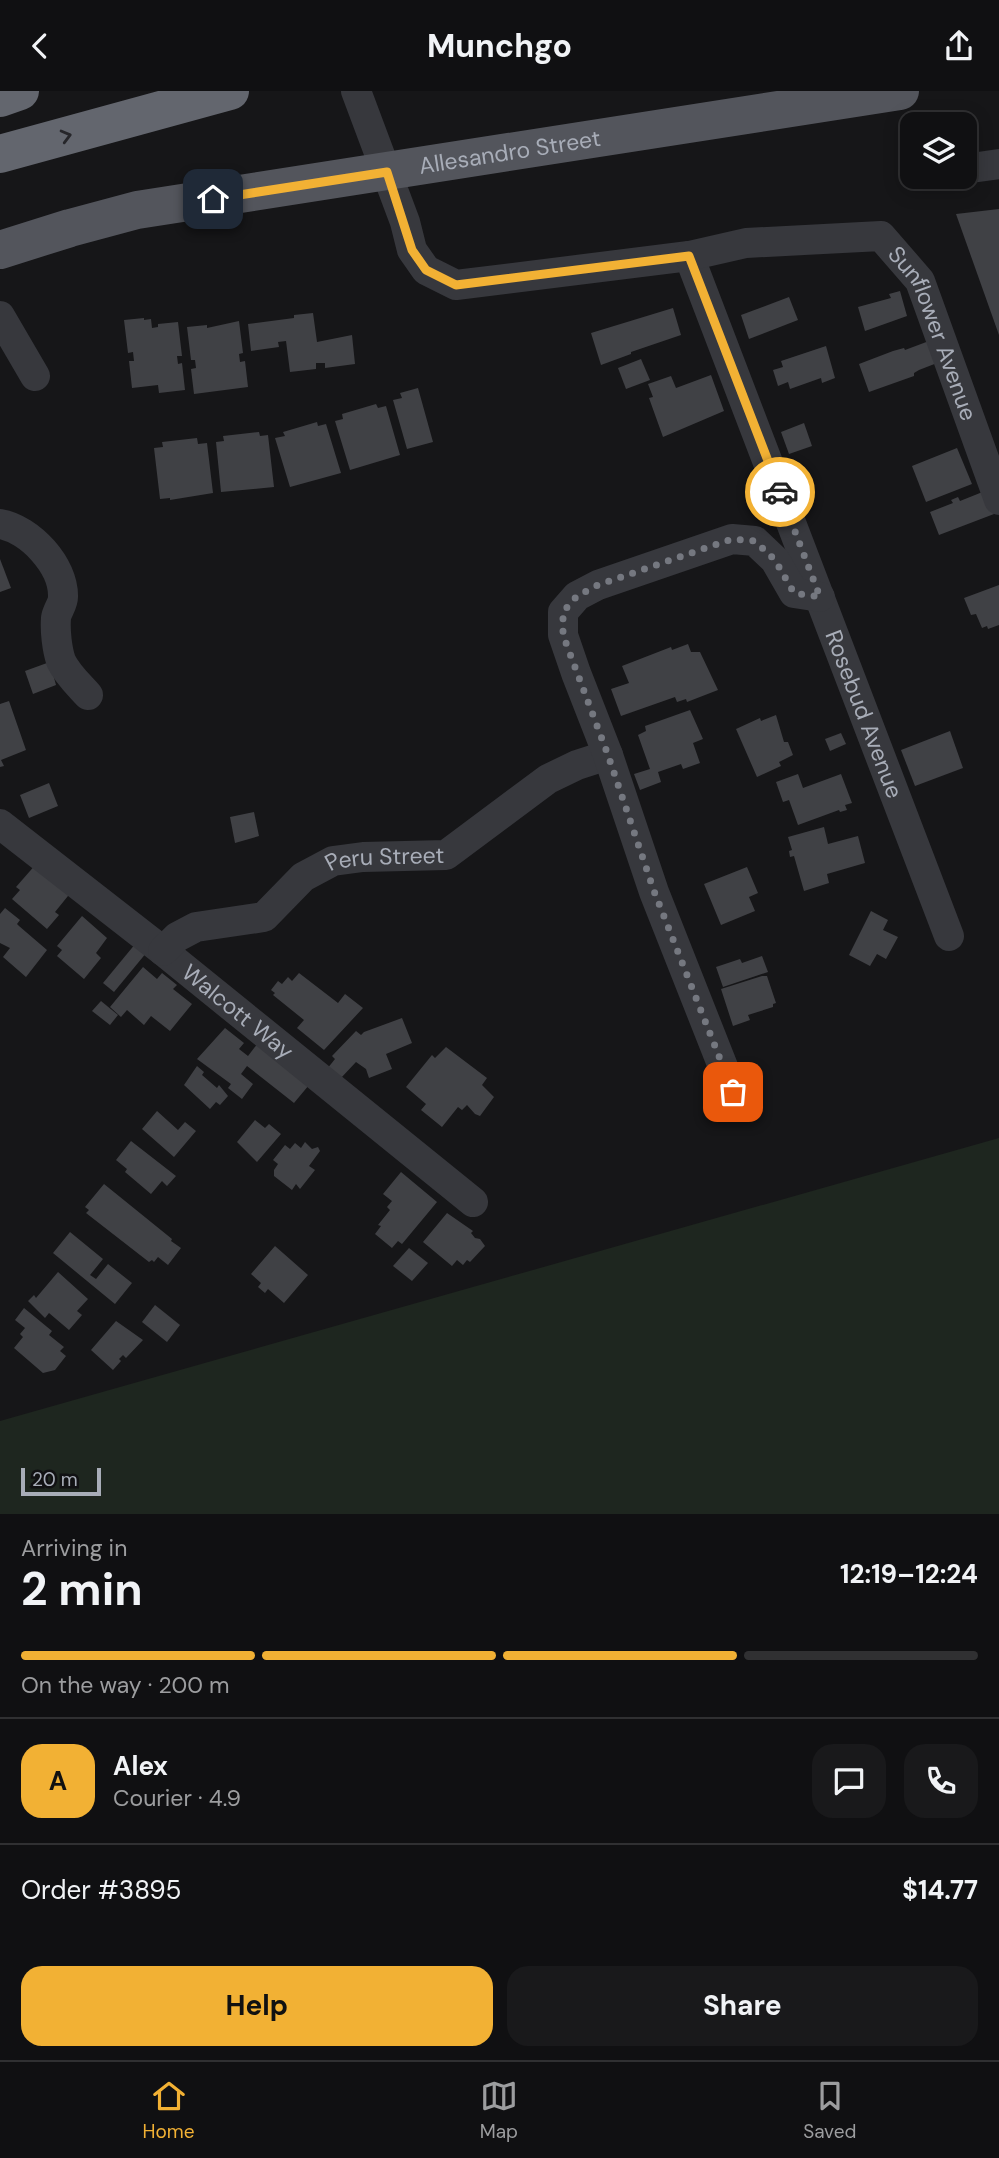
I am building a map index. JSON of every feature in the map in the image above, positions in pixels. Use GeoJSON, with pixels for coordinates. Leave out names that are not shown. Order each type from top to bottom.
{"type":"FeatureCollection","features":[{"type":"Feature","properties":{"kind":"highway"},"geometry":{"type":"LineString","coordinates":[[0,98],[20,91]]}},
{"type":"Feature","properties":{"kind":"highway"},"geometry":{"type":"LineString","coordinates":[[0,154],[230,91]]}},
{"type":"Feature","properties":{"kind":"main road","name":"Allesandro Street"},"geometry":{"type":"LineString","coordinates":[[0,250],[137,210],[900,91]]}},
{"type":"Feature","properties":{"kind":"street"},"geometry":{"type":"LineString","coordinates":[[356,91],[387,172],[412,250],[426,270],[456,285],[689,256]]}},
{"type":"Feature","properties":{"kind":"street"},"geometry":{"type":"LineString","coordinates":[[977,167],[999,164]]}},
{"type":"Feature","properties":{"kind":"street","name":"Sunflower Avenue"},"geometry":{"type":"LineString","coordinates":[[689,256],[746,243],[881,236],[920,281],[999,500]]}},
{"type":"Feature","properties":{"kind":"street","name":"Rosebud Avenue"},"geometry":{"type":"LineString","coordinates":[[689,256],[949,936]]}},
{"type":"Feature","properties":{"kind":"street"},"geometry":{"type":"LineString","coordinates":[[0,316],[35,376]]}},
{"type":"Feature","properties":{"kind":"street"},"geometry":{"type":"LineString","coordinates":[[0,524],[27,536],[45,552],[58,575],[63,598],[56,617],[57,641],[62,661],[73,680],[88,695]]}},
{"type":"Feature","properties":{"kind":"street"},"geometry":{"type":"LineString","coordinates":[[733,1092],[654,891],[608,755],[563,635],[563,612],[577,596],[598,585],[732,539],[755,541],[775,560],[794,593],[820,597]]}},
{"type":"Feature","properties":{"kind":"street","name":"Peru Street"},"geometry":{"type":"LineString","coordinates":[[163,951],[177,937],[196,927],[264,918],[303,877],[333,861],[363,857],[446,855],[548,779],[577,765],[608,755]]}},
{"type":"Feature","properties":{"kind":"street","name":"Walcott Way"},"geometry":{"type":"LineString","coordinates":[[0,824],[163,951],[473,1202]]}},
{"type":"Feature","properties":{"kind":"shaded area"},"geometry":{"type":"Polygon","coordinates":[[[999,1138],[999,1514],[0,1514],[0,1421],[999,1138]]]}},
{"type":"Feature","properties":{"kind":"building"},"geometry":{"type":"Polygon","coordinates":[[[999,209],[999,335],[956,214],[999,209]]]}},
{"type":"Feature","properties":{"kind":"building"},"geometry":{"type":"Polygon","coordinates":[[[900,291],[907,316],[865,331],[858,307],[891,298],[889,294],[900,291]]]}},
{"type":"Feature","properties":{"kind":"building"},"geometry":{"type":"Polygon","coordinates":[[[789,297],[798,320],[749,339],[741,315],[789,297]]]}},
{"type":"Feature","properties":{"kind":"building"},"geometry":{"type":"Polygon","coordinates":[[[673,308],[681,335],[601,365],[591,333],[673,308]]]}},
{"type":"Feature","properties":{"kind":"building"},"geometry":{"type":"Polygon","coordinates":[[[313,313],[317,342],[352,335],[355,364],[325,368],[325,363],[316,363],[316,369],[290,372],[286,341],[278,342],[279,347],[251,351],[248,324],[313,313]]]}},
{"type":"Feature","properties":{"kind":"building"},"geometry":{"type":"Polygon","coordinates":[[[151,319],[152,328],[158,327],[158,324],[178,322],[182,356],[177,356],[178,364],[182,363],[185,390],[159,393],[158,385],[132,388],[129,361],[134,361],[133,352],[128,353],[124,320],[151,319]]]}},
{"type":"Feature","properties":{"kind":"building"},"geometry":{"type":"Polygon","coordinates":[[[239,321],[243,353],[239,354],[240,362],[245,361],[248,387],[194,394],[191,369],[196,368],[195,360],[191,360],[187,327],[207,325],[207,328],[239,321]]]}},
{"type":"Feature","properties":{"kind":"building"},"geometry":{"type":"Polygon","coordinates":[[[929,341],[937,363],[919,370],[914,376],[869,392],[859,364],[929,341]]]}},
{"type":"Feature","properties":{"kind":"building"},"geometry":{"type":"Polygon","coordinates":[[[826,346],[835,378],[822,383],[821,378],[790,389],[788,382],[778,386],[773,370],[783,367],[781,361],[826,346]]]}},
{"type":"Feature","properties":{"kind":"building"},"geometry":{"type":"Polygon","coordinates":[[[641,359],[650,380],[626,389],[618,368],[641,359]]]}},
{"type":"Feature","properties":{"kind":"building"},"geometry":{"type":"Polygon","coordinates":[[[711,375],[724,411],[663,437],[649,398],[653,397],[648,384],[671,376],[676,388],[711,375]]]}},
{"type":"Feature","properties":{"kind":"building"},"geometry":{"type":"Polygon","coordinates":[[[418,388],[433,442],[407,449],[393,400],[402,398],[400,393],[418,388]]]}},
{"type":"Feature","properties":{"kind":"building"},"geometry":{"type":"Polygon","coordinates":[[[376,404],[378,408],[386,406],[400,455],[350,470],[335,421],[343,419],[342,414],[376,404]]]}},
{"type":"Feature","properties":{"kind":"building"},"geometry":{"type":"Polygon","coordinates":[[[317,422],[318,426],[326,424],[341,473],[290,487],[275,438],[285,436],[283,432],[317,422]]]}},
{"type":"Feature","properties":{"kind":"building"},"geometry":{"type":"Polygon","coordinates":[[[804,423],[812,446],[789,454],[781,432],[804,423]]]}},
{"type":"Feature","properties":{"kind":"building"},"geometry":{"type":"Polygon","coordinates":[[[259,432],[260,436],[268,435],[274,487],[221,492],[216,442],[224,441],[223,436],[259,432]]]}},
{"type":"Feature","properties":{"kind":"building"},"geometry":{"type":"Polygon","coordinates":[[[197,438],[198,444],[207,443],[213,493],[170,500],[160,499],[154,448],[163,447],[162,442],[197,438]]]}},
{"type":"Feature","properties":{"kind":"building"},"geometry":{"type":"Polygon","coordinates":[[[957,448],[972,484],[926,502],[912,466],[957,448]]]}},
{"type":"Feature","properties":{"kind":"building"},"geometry":{"type":"Polygon","coordinates":[[[985,491],[994,514],[939,535],[930,512],[953,503],[951,500],[958,497],[960,501],[985,491]]]}},
{"type":"Feature","properties":{"kind":"building"},"geometry":{"type":"Polygon","coordinates":[[[0,559],[11,588],[0,592],[0,559]]]}},
{"type":"Feature","properties":{"kind":"building"},"geometry":{"type":"Polygon","coordinates":[[[999,585],[999,625],[982,628],[976,614],[971,615],[964,598],[999,585]]]}},
{"type":"Feature","properties":{"kind":"building"},"geometry":{"type":"Polygon","coordinates":[[[688,644],[691,652],[700,652],[718,690],[687,702],[686,699],[677,702],[675,697],[621,716],[611,689],[629,683],[622,666],[671,647],[672,650],[688,644]]]}},
{"type":"Feature","properties":{"kind":"building"},"geometry":{"type":"Polygon","coordinates":[[[47,663],[56,685],[33,694],[25,671],[47,663]]]}},
{"type":"Feature","properties":{"kind":"building"},"geometry":{"type":"Polygon","coordinates":[[[9,701],[26,750],[1,760],[4,766],[0,767],[0,704],[9,701]]]}},
{"type":"Feature","properties":{"kind":"building"},"geometry":{"type":"Polygon","coordinates":[[[690,710],[703,739],[693,743],[700,763],[683,769],[681,764],[658,772],[661,782],[640,790],[634,774],[650,769],[638,735],[646,731],[645,726],[690,710]]]}},
{"type":"Feature","properties":{"kind":"building"},"geometry":{"type":"Polygon","coordinates":[[[776,715],[784,742],[788,742],[793,755],[779,762],[781,766],[757,777],[736,729],[760,718],[761,721],[776,715]]]}},
{"type":"Feature","properties":{"kind":"building"},"geometry":{"type":"Polygon","coordinates":[[[950,731],[963,768],[915,786],[901,750],[950,731]]]}},
{"type":"Feature","properties":{"kind":"building"},"geometry":{"type":"Polygon","coordinates":[[[841,733],[846,744],[830,751],[825,739],[841,733]]]}},
{"type":"Feature","properties":{"kind":"building"},"geometry":{"type":"Polygon","coordinates":[[[798,774],[803,788],[841,774],[852,803],[845,805],[847,810],[839,810],[798,825],[789,800],[783,802],[776,782],[798,774]]]}},
{"type":"Feature","properties":{"kind":"building"},"geometry":{"type":"Polygon","coordinates":[[[49,783],[58,806],[29,818],[20,795],[49,783]]]}},
{"type":"Feature","properties":{"kind":"building"},"geometry":{"type":"Polygon","coordinates":[[[254,812],[259,836],[235,843],[230,817],[254,812]]]}},
{"type":"Feature","properties":{"kind":"building"},"geometry":{"type":"Polygon","coordinates":[[[824,827],[828,844],[858,836],[865,863],[827,874],[829,883],[804,891],[794,856],[790,857],[789,851],[792,850],[788,837],[824,827]]]}},
{"type":"Feature","properties":{"kind":"building"},"geometry":{"type":"Polygon","coordinates":[[[37,863],[72,891],[55,912],[59,915],[47,929],[12,899],[20,890],[16,887],[37,863]]]}},
{"type":"Feature","properties":{"kind":"building"},"geometry":{"type":"Polygon","coordinates":[[[747,867],[758,893],[749,897],[755,911],[721,925],[704,884],[747,867]]]}},
{"type":"Feature","properties":{"kind":"building"},"geometry":{"type":"Polygon","coordinates":[[[5,908],[20,920],[17,924],[19,926],[47,950],[26,977],[3,957],[10,948],[0,943],[0,914],[5,908]]]}},
{"type":"Feature","properties":{"kind":"building"},"geometry":{"type":"Polygon","coordinates":[[[871,911],[888,920],[883,930],[898,937],[886,959],[877,954],[870,966],[849,955],[871,911]]]}},
{"type":"Feature","properties":{"kind":"building"},"geometry":{"type":"Polygon","coordinates":[[[82,916],[107,938],[96,953],[101,958],[84,979],[57,956],[62,950],[57,946],[82,916]]]}},
{"type":"Feature","properties":{"kind":"building"},"geometry":{"type":"Polygon","coordinates":[[[136,943],[147,952],[114,992],[103,983],[136,943]]]}},
{"type":"Feature","properties":{"kind":"building"},"geometry":{"type":"Polygon","coordinates":[[[762,956],[768,972],[723,987],[716,967],[740,959],[742,963],[762,956]]]}},
{"type":"Feature","properties":{"kind":"building"},"geometry":{"type":"Polygon","coordinates":[[[143,967],[157,979],[162,973],[177,985],[173,989],[192,1004],[170,1031],[151,1016],[144,1025],[127,1010],[121,1017],[110,1007],[143,967]]]}},
{"type":"Feature","properties":{"kind":"building"},"geometry":{"type":"Polygon","coordinates":[[[299,973],[338,1003],[345,994],[363,1008],[324,1050],[297,1028],[304,1020],[273,995],[275,993],[271,990],[278,981],[282,984],[288,977],[292,981],[299,973]]]}},
{"type":"Feature","properties":{"kind":"building"},"geometry":{"type":"Polygon","coordinates":[[[767,976],[776,1003],[773,1007],[748,1015],[750,1020],[733,1026],[721,989],[767,976]]]}},
{"type":"Feature","properties":{"kind":"building"},"geometry":{"type":"Polygon","coordinates":[[[101,1001],[118,1015],[110,1025],[92,1011],[101,1001]]]}},
{"type":"Feature","properties":{"kind":"building"},"geometry":{"type":"Polygon","coordinates":[[[402,1018],[412,1043],[386,1054],[392,1069],[369,1078],[366,1069],[356,1062],[340,1079],[327,1069],[335,1059],[332,1056],[356,1031],[361,1035],[402,1018]]]}},
{"type":"Feature","properties":{"kind":"building"},"geometry":{"type":"Polygon","coordinates":[[[225,1028],[244,1043],[239,1049],[248,1056],[258,1043],[309,1085],[294,1103],[247,1066],[241,1074],[253,1084],[242,1099],[228,1088],[231,1084],[197,1059],[225,1028]]]}},
{"type":"Feature","properties":{"kind":"building"},"geometry":{"type":"Polygon","coordinates":[[[446,1047],[487,1078],[482,1085],[494,1097],[480,1116],[467,1105],[462,1110],[458,1107],[442,1127],[421,1110],[426,1104],[406,1087],[432,1055],[435,1058],[446,1047]]]}},
{"type":"Feature","properties":{"kind":"building"},"geometry":{"type":"Polygon","coordinates":[[[197,1066],[204,1072],[202,1075],[217,1088],[219,1085],[228,1096],[220,1105],[216,1102],[210,1109],[184,1085],[197,1066]]]}},
{"type":"Feature","properties":{"kind":"building"},"geometry":{"type":"Polygon","coordinates":[[[157,1111],[178,1130],[185,1122],[196,1131],[174,1157],[142,1129],[157,1111]]]}},
{"type":"Feature","properties":{"kind":"building"},"geometry":{"type":"Polygon","coordinates":[[[255,1120],[265,1128],[269,1124],[281,1134],[257,1162],[237,1142],[255,1120]]]}},
{"type":"Feature","properties":{"kind":"building"},"geometry":{"type":"Polygon","coordinates":[[[131,1141],[176,1176],[167,1186],[162,1181],[151,1194],[125,1172],[127,1169],[116,1160],[131,1141]]]}},
{"type":"Feature","properties":{"kind":"building"},"geometry":{"type":"Polygon","coordinates":[[[305,1142],[312,1149],[318,1147],[320,1151],[309,1166],[315,1170],[300,1189],[296,1184],[292,1190],[274,1176],[278,1164],[273,1160],[285,1145],[290,1149],[295,1143],[301,1148],[305,1142]]]}},
{"type":"Feature","properties":{"kind":"building"},"geometry":{"type":"Polygon","coordinates":[[[401,1172],[437,1202],[402,1244],[398,1241],[392,1248],[375,1234],[381,1226],[378,1225],[390,1210],[387,1207],[392,1201],[383,1194],[401,1172]]]}},
{"type":"Feature","properties":{"kind":"building"},"geometry":{"type":"Polygon","coordinates":[[[104,1184],[181,1248],[168,1265],[158,1257],[154,1262],[149,1262],[86,1213],[89,1210],[85,1207],[104,1184]]]}},
{"type":"Feature","properties":{"kind":"building"},"geometry":{"type":"Polygon","coordinates":[[[447,1213],[473,1231],[471,1233],[475,1238],[480,1239],[485,1246],[470,1262],[467,1260],[463,1265],[457,1260],[452,1266],[423,1242],[447,1213]]]}},
{"type":"Feature","properties":{"kind":"building"},"geometry":{"type":"Polygon","coordinates":[[[70,1232],[103,1259],[90,1275],[96,1279],[108,1264],[132,1283],[115,1304],[53,1253],[70,1232]]]}},
{"type":"Feature","properties":{"kind":"building"},"geometry":{"type":"Polygon","coordinates":[[[275,1246],[308,1275],[284,1303],[268,1289],[265,1293],[258,1287],[261,1283],[251,1274],[275,1246]]]}},
{"type":"Feature","properties":{"kind":"building"},"geometry":{"type":"Polygon","coordinates":[[[409,1248],[428,1263],[412,1281],[393,1266],[409,1248]]]}},
{"type":"Feature","properties":{"kind":"building"},"geometry":{"type":"Polygon","coordinates":[[[58,1272],[88,1299],[77,1311],[82,1315],[69,1330],[49,1313],[45,1318],[28,1301],[34,1295],[36,1298],[58,1272]]]}},
{"type":"Feature","properties":{"kind":"building"},"geometry":{"type":"Polygon","coordinates":[[[155,1305],[180,1325],[167,1342],[142,1322],[155,1305]]]}},
{"type":"Feature","properties":{"kind":"building"},"geometry":{"type":"Polygon","coordinates":[[[24,1308],[52,1331],[49,1335],[64,1347],[60,1351],[66,1356],[55,1370],[43,1373],[14,1348],[23,1337],[20,1334],[25,1328],[15,1320],[24,1308]]]}},
{"type":"Feature","properties":{"kind":"building"},"geometry":{"type":"Polygon","coordinates":[[[116,1321],[143,1340],[126,1358],[123,1355],[119,1359],[121,1361],[113,1370],[91,1350],[116,1321]]]}},
{"type":"Feature","properties":{"kind":"way so far"},"geometry":{"type":"LineString","coordinates":[[733,1092],[654,891],[608,755],[563,635],[563,612],[577,596],[598,585],[732,539],[755,541],[775,560],[794,593],[820,597],[780,492]]}},
{"type":"Feature","properties":{"kind":"route"},"geometry":{"type":"LineString","coordinates":[[213,199],[387,172],[412,250],[426,270],[456,285],[689,256],[780,492]]}}]}
